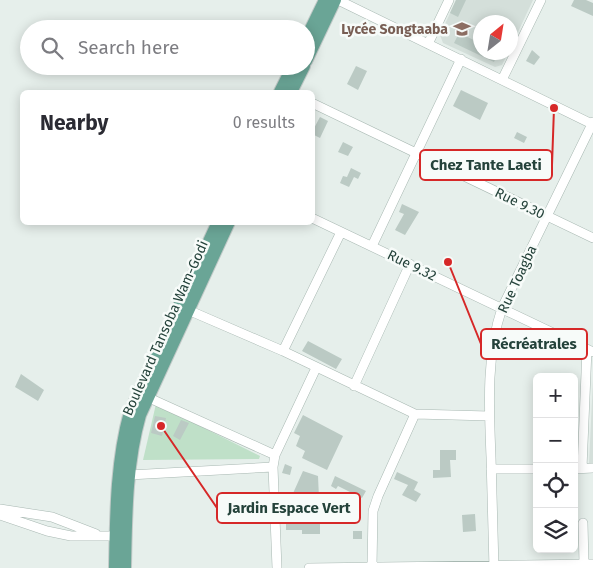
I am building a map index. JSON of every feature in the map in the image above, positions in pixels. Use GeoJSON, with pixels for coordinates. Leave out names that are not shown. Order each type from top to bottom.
{"type":"FeatureCollection","features":[{"type":"Feature","properties":{"kind":"main road"},"geometry":{"type":"LineString","coordinates":[[315,21],[325,0]]}},
{"type":"Feature","properties":{"kind":"main road"},"geometry":{"type":"LineString","coordinates":[[315,43],[337,0]]}},
{"type":"Feature","properties":{"kind":"main road"},"geometry":{"type":"LineString","coordinates":[[287,90],[291,75]]}},
{"type":"Feature","properties":{"kind":"main road"},"geometry":{"type":"LineString","coordinates":[[287,90],[298,75]]}},
{"type":"Feature","properties":{"kind":"main road","name":"Boulevard Tansoba Wam-Godi"},"geometry":{"type":"LineString","coordinates":[[115,568],[122,452],[130,412],[217,225]]}},
{"type":"Feature","properties":{"kind":"main road","name":"Boulevard Tansoba Wam-Godi"},"geometry":{"type":"LineString","coordinates":[[125,568],[129,475],[134,434],[147,397],[228,225]]}},
{"type":"Feature","properties":{"kind":"street"},"geometry":{"type":"LineString","coordinates":[[337,0],[593,123]]}},
{"type":"Feature","properties":{"kind":"street"},"geometry":{"type":"LineString","coordinates":[[428,44],[449,0]]}},
{"type":"Feature","properties":{"kind":"street"},"geometry":{"type":"LineString","coordinates":[[502,80],[541,0]]}},
{"type":"Feature","properties":{"kind":"street"},"geometry":{"type":"LineString","coordinates":[[372,246],[461,59]]}},
{"type":"Feature","properties":{"kind":"street","name":"Rue 9.30"},"geometry":{"type":"LineString","coordinates":[[315,104],[593,238]]}},
{"type":"Feature","properties":{"kind":"street","name":"Rue Toagba"},"geometry":{"type":"LineString","coordinates":[[494,567],[489,416],[493,344],[502,308],[593,123]]}},
{"type":"Feature","properties":{"kind":"street","name":"Rue 9.32"},"geometry":{"type":"LineString","coordinates":[[315,219],[590,350]]}},
{"type":"Feature","properties":{"kind":"street"},"geometry":{"type":"LineString","coordinates":[[283,351],[341,232]]}},
{"type":"Feature","properties":{"kind":"street"},"geometry":{"type":"LineString","coordinates":[[354,386],[410,264]]}},
{"type":"Feature","properties":{"kind":"street"},"geometry":{"type":"LineString","coordinates":[[188,310],[283,351],[415,414],[489,416]]}},
{"type":"Feature","properties":{"kind":"street"},"geometry":{"type":"LineString","coordinates":[[590,350],[578,468],[593,468]]}},
{"type":"Feature","properties":{"kind":"street"},"geometry":{"type":"LineString","coordinates":[[277,568],[273,467],[275,455],[316,368]]}},
{"type":"Feature","properties":{"kind":"street"},"geometry":{"type":"LineString","coordinates":[[147,397],[275,455]]}},
{"type":"Feature","properties":{"kind":"street"},"geometry":{"type":"LineString","coordinates":[[372,566],[374,512],[378,496],[415,414]]}},
{"type":"Feature","properties":{"kind":"street"},"geometry":{"type":"LineString","coordinates":[[129,475],[273,467]]}},
{"type":"Feature","properties":{"kind":"street"},"geometry":{"type":"LineString","coordinates":[[491,469],[533,469]]}},
{"type":"Feature","properties":{"kind":"street"},"geometry":{"type":"LineString","coordinates":[[0,509],[52,517],[101,536]]}},
{"type":"Feature","properties":{"kind":"street"},"geometry":{"type":"LineString","coordinates":[[0,514],[47,531],[71,536],[116,536]]}},
{"type":"Feature","properties":{"kind":"street"},"geometry":{"type":"LineString","coordinates":[[309,568],[372,566],[494,567],[588,564],[583,523]]}},
{"type":"Feature","properties":{"kind":"shaded area","name":"Lycée Songtaaba"},"geometry":{"type":"Polygon","coordinates":[[[456,0],[533,0],[518,32],[518,15],[473,15],[473,57],[443,43],[440,35],[456,0]]]}},
{"type":"Feature","properties":{"kind":"shaded area","name":"Lycée Songtaaba"},"geometry":{"type":"Polygon","coordinates":[[[480,60],[504,60],[502,65],[495,67],[480,60]]]}},
{"type":"Feature","properties":{"kind":"shaded area"},"geometry":{"type":"Polygon","coordinates":[[[593,380],[593,463],[589,463],[593,380]]]}},
{"type":"Feature","properties":{"kind":"green space"},"geometry":{"type":"Polygon","coordinates":[[[156,404],[260,456],[259,459],[143,460],[156,404]]]}},
{"type":"Feature","properties":{"kind":"building"},"geometry":{"type":"Polygon","coordinates":[[[456,0],[466,0],[458,17],[450,13],[456,0]]]}},
{"type":"Feature","properties":{"kind":"building"},"geometry":{"type":"Polygon","coordinates":[[[574,0],[586,0],[593,3],[593,16],[571,6],[574,0]]]}},
{"type":"Feature","properties":{"kind":"building"},"geometry":{"type":"Polygon","coordinates":[[[459,33],[473,40],[473,52],[454,43],[459,33]]]}},
{"type":"Feature","properties":{"kind":"building"},"geometry":{"type":"Polygon","coordinates":[[[532,50],[540,57],[534,65],[526,61],[532,50]]]}},
{"type":"Feature","properties":{"kind":"building"},"geometry":{"type":"Polygon","coordinates":[[[356,66],[367,71],[358,90],[347,84],[356,66]]]}},
{"type":"Feature","properties":{"kind":"building"},"geometry":{"type":"Polygon","coordinates":[[[461,90],[488,103],[480,120],[453,106],[461,90]]]}},
{"type":"Feature","properties":{"kind":"building"},"geometry":{"type":"Polygon","coordinates":[[[320,117],[328,121],[320,138],[315,136],[315,126],[320,117]]]}},
{"type":"Feature","properties":{"kind":"building"},"geometry":{"type":"Polygon","coordinates":[[[517,132],[527,137],[524,143],[514,138],[517,132]]]}},
{"type":"Feature","properties":{"kind":"building"},"geometry":{"type":"Polygon","coordinates":[[[343,142],[353,147],[348,156],[338,152],[343,142]]]}},
{"type":"Feature","properties":{"kind":"building"},"geometry":{"type":"Polygon","coordinates":[[[351,168],[361,173],[358,179],[354,177],[349,187],[340,183],[343,176],[347,177],[351,168]]]}},
{"type":"Feature","properties":{"kind":"building"},"geometry":{"type":"Polygon","coordinates":[[[402,204],[419,212],[405,235],[395,230],[404,214],[399,212],[402,204]]]}},
{"type":"Feature","properties":{"kind":"building"},"geometry":{"type":"Polygon","coordinates":[[[308,341],[342,359],[336,369],[302,351],[308,341]]]}},
{"type":"Feature","properties":{"kind":"building"},"geometry":{"type":"Polygon","coordinates":[[[21,374],[44,390],[38,401],[15,387],[21,374]]]}},
{"type":"Feature","properties":{"kind":"building"},"geometry":{"type":"Polygon","coordinates":[[[303,415],[343,436],[327,470],[302,458],[305,451],[296,446],[300,436],[294,433],[303,415]]]}},
{"type":"Feature","properties":{"kind":"building"},"geometry":{"type":"Polygon","coordinates":[[[155,416],[166,418],[162,436],[151,433],[155,416]]]}},
{"type":"Feature","properties":{"kind":"building"},"geometry":{"type":"Polygon","coordinates":[[[181,420],[189,423],[180,440],[173,436],[181,420]]]}},
{"type":"Feature","properties":{"kind":"building"},"geometry":{"type":"Polygon","coordinates":[[[440,450],[456,450],[456,460],[450,460],[451,477],[433,478],[433,470],[440,470],[440,450]]]}},
{"type":"Feature","properties":{"kind":"building"},"geometry":{"type":"Polygon","coordinates":[[[285,464],[292,467],[290,475],[282,473],[285,464]]]}},
{"type":"Feature","properties":{"kind":"building"},"geometry":{"type":"Polygon","coordinates":[[[303,471],[318,476],[319,498],[304,494],[302,503],[290,500],[303,471]]]}},
{"type":"Feature","properties":{"kind":"building"},"geometry":{"type":"Polygon","coordinates":[[[397,472],[418,482],[414,490],[421,494],[416,502],[402,495],[408,485],[394,479],[397,472]]]}},
{"type":"Feature","properties":{"kind":"building"},"geometry":{"type":"Polygon","coordinates":[[[335,476],[366,491],[362,498],[338,486],[336,489],[331,486],[335,476]]]}},
{"type":"Feature","properties":{"kind":"building"},"geometry":{"type":"Polygon","coordinates":[[[337,502],[339,524],[320,524],[320,534],[302,534],[302,530],[286,530],[286,510],[325,510],[306,503],[337,502]]]}},
{"type":"Feature","properties":{"kind":"building"},"geometry":{"type":"Polygon","coordinates":[[[475,514],[476,531],[463,532],[462,515],[475,514]]]}},
{"type":"Feature","properties":{"kind":"building"},"geometry":{"type":"Polygon","coordinates":[[[353,531],[362,531],[362,539],[353,539],[353,531]]]}},
{"type":"Feature","properties":{"kind":"place","name":"Lycée Songtaaba"},"geometry":{"type":"Point","coordinates":[462,29]}},
{"type":"Feature","properties":{"kind":"place","name":"Chez Tante Laeti"},"geometry":{"type":"Point","coordinates":[554,108]}},
{"type":"Feature","properties":{"kind":"place","name":"Récréatrales"},"geometry":{"type":"Point","coordinates":[448,262]}},
{"type":"Feature","properties":{"kind":"place","name":"Jardin Espace Vert"},"geometry":{"type":"Point","coordinates":[161,426]}}]}
